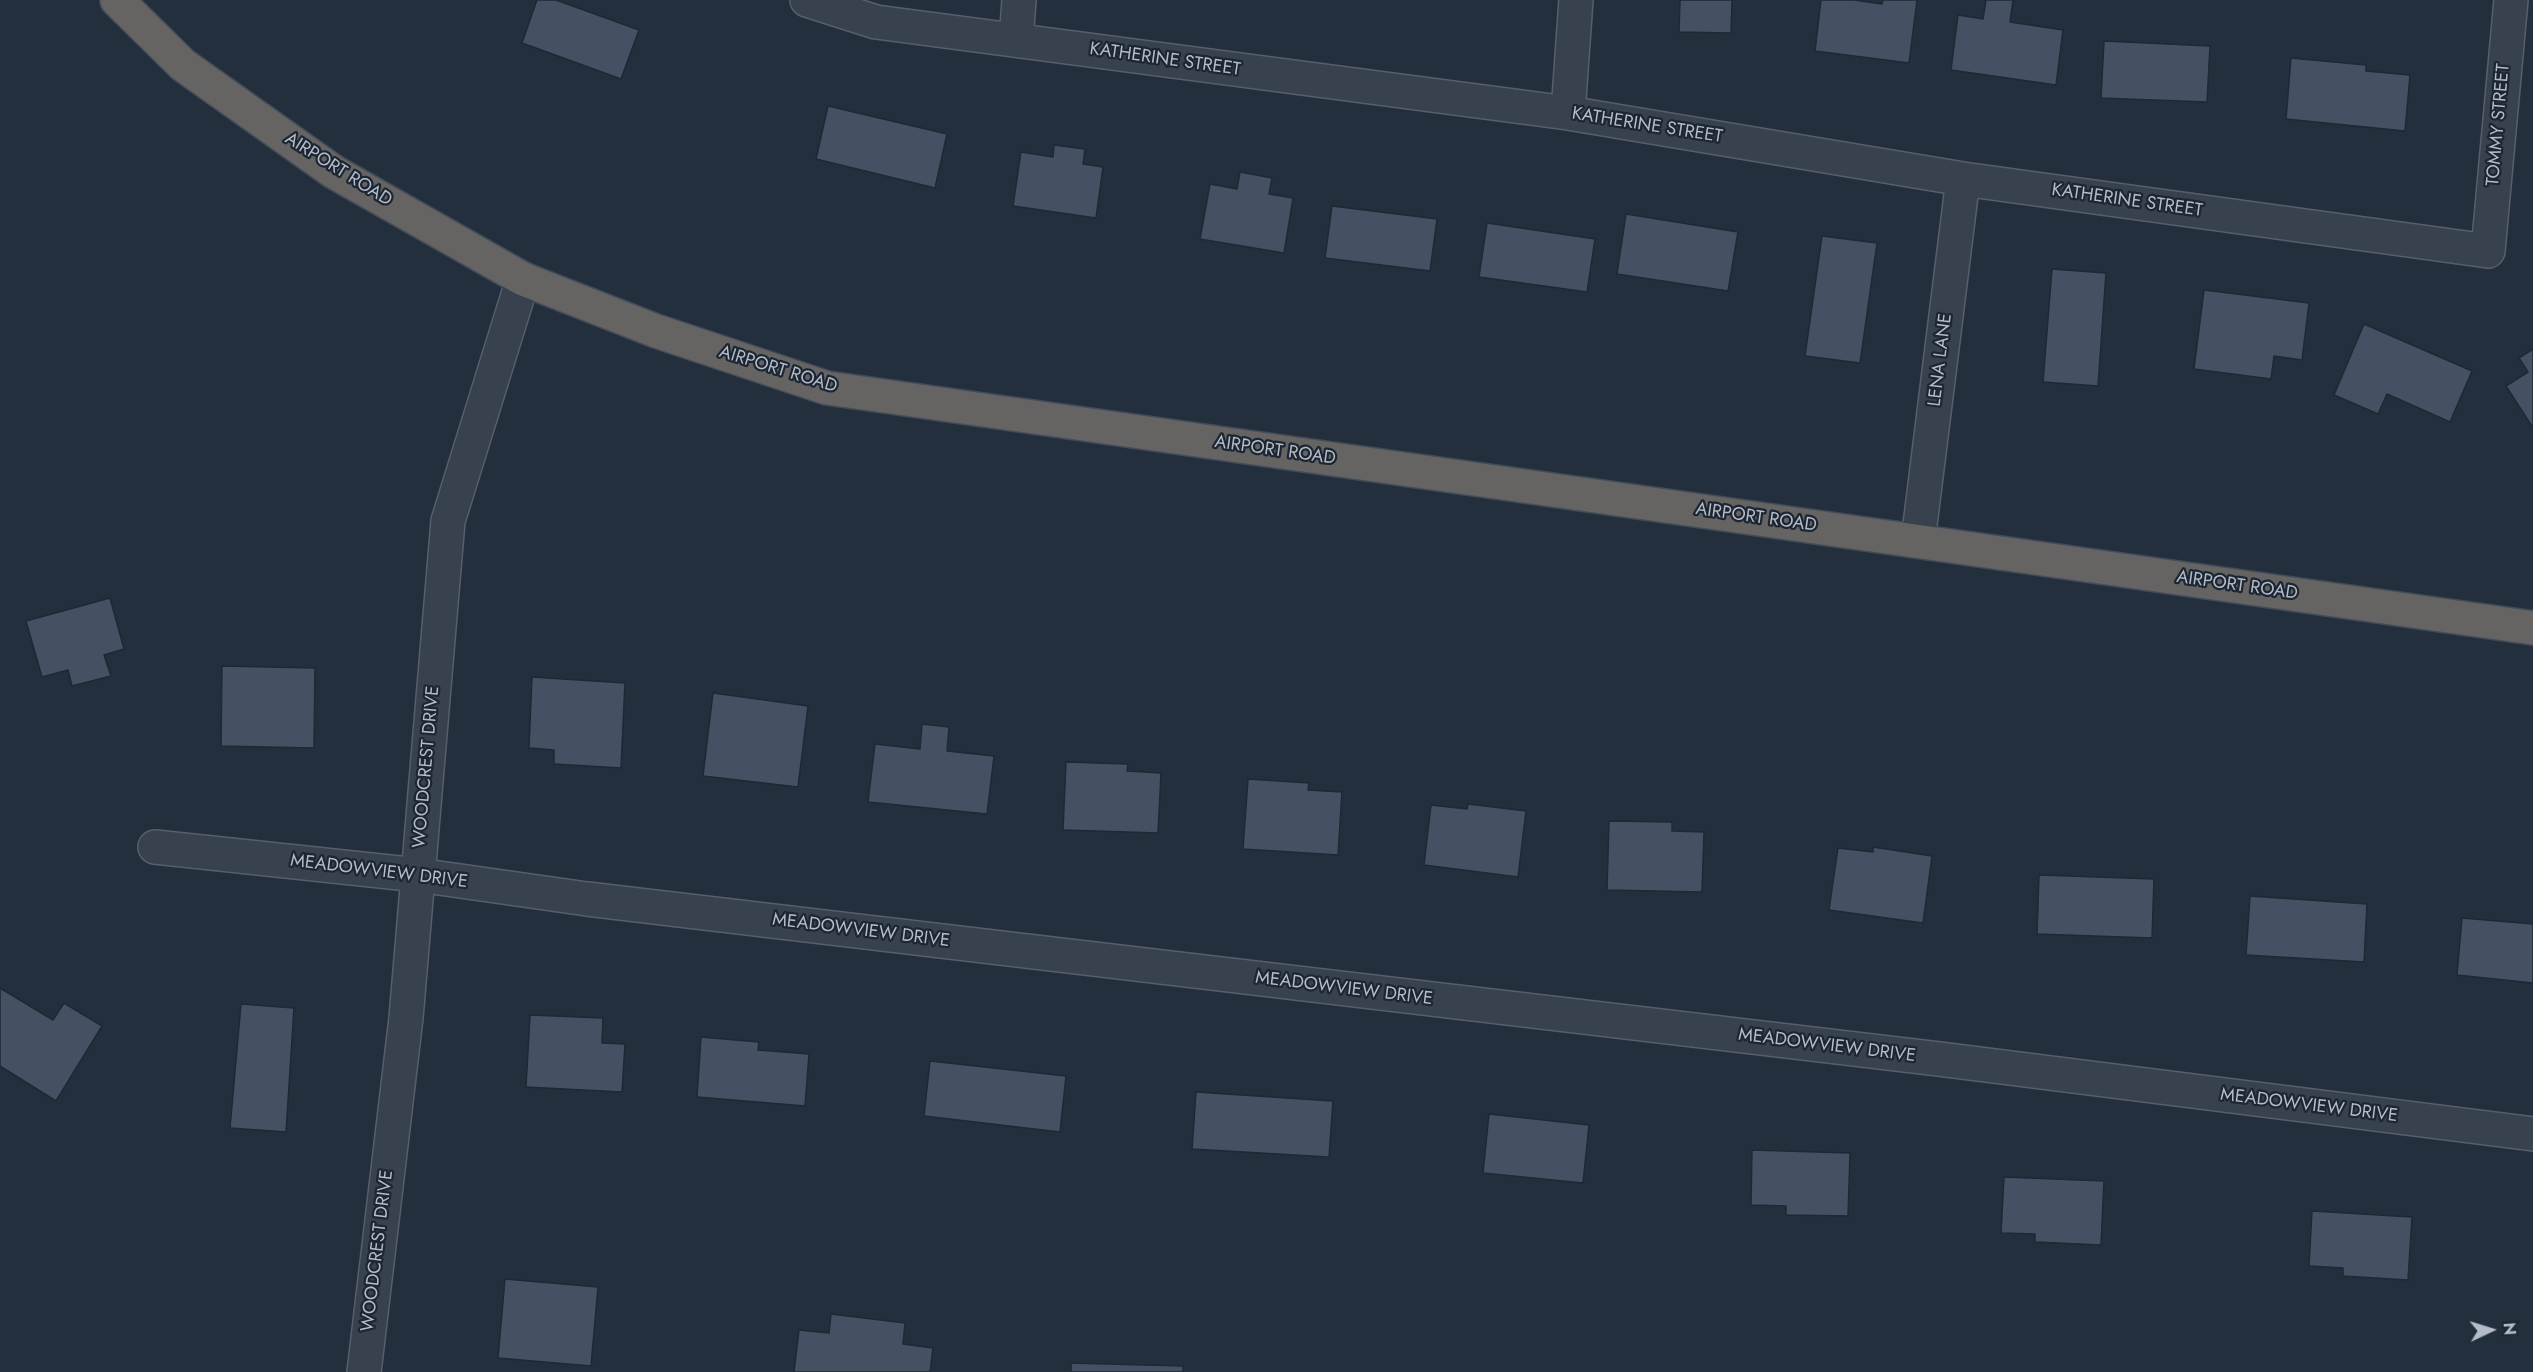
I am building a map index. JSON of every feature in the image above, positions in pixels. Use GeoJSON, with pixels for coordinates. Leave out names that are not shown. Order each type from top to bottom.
{"type":"FeatureCollection","features":[{"type":"Feature","properties":{"kind":"highway","name":"AIRPORT ROAD"},"geometry":{"type":"LineString","coordinates":[[117,0],[183,65],[334,172],[523,279],[656,331],[827,388],[2533,628]]}},
{"type":"Feature","properties":{"kind":"street","name":"KATHERINE STREET"},"geometry":{"type":"LineString","coordinates":[[807,0],[876,22],[1568,113],[1963,179],[2487,251]]}},
{"type":"Feature","properties":{"kind":"street"},"geometry":{"type":"LineString","coordinates":[[1016,40],[1019,0]]}},
{"type":"Feature","properties":{"kind":"street"},"geometry":{"type":"LineString","coordinates":[[1568,113],[1576,0]]}},
{"type":"Feature","properties":{"kind":"street","name":"TOMMY STREET"},"geometry":{"type":"LineString","coordinates":[[2487,251],[2511,0]]}},
{"type":"Feature","properties":{"kind":"street","name":"LENA LANE"},"geometry":{"type":"LineString","coordinates":[[1918,541],[1963,179]]}},
{"type":"Feature","properties":{"kind":"street","name":"WOODCREST DRIVE"},"geometry":{"type":"LineString","coordinates":[[364,1372],[406,1018],[447,521],[523,279]]}},
{"type":"Feature","properties":{"kind":"street","name":"MEADOWVIEW DRIVE"},"geometry":{"type":"LineString","coordinates":[[155,847],[418,875],[587,899],[1950,1060],[2533,1134]]}},
{"type":"Feature","properties":{"kind":"building"},"geometry":{"type":"Polygon","coordinates":[[[537,0],[556,0],[639,30],[621,79],[522,43],[537,0]]]}},
{"type":"Feature","properties":{"kind":"building"},"geometry":{"type":"Polygon","coordinates":[[[1680,0],[1732,0],[1731,33],[1679,32],[1680,0]]]}},
{"type":"Feature","properties":{"kind":"building"},"geometry":{"type":"Polygon","coordinates":[[[1821,0],[1854,0],[1882,4],[1883,0],[1917,0],[1909,63],[1815,51],[1821,0]]]}},
{"type":"Feature","properties":{"kind":"building"},"geometry":{"type":"Polygon","coordinates":[[[1986,0],[2013,0],[2010,22],[2063,30],[2056,85],[1951,70],[1958,15],[1983,19],[1986,0]]]}},
{"type":"Feature","properties":{"kind":"building"},"geometry":{"type":"Polygon","coordinates":[[[2104,41],[2210,46],[2207,102],[2101,98],[2104,41]]]}},
{"type":"Feature","properties":{"kind":"building"},"geometry":{"type":"Polygon","coordinates":[[[2291,58],[2366,65],[2366,71],[2410,75],[2405,131],[2286,119],[2291,58]]]}},
{"type":"Feature","properties":{"kind":"building"},"geometry":{"type":"Polygon","coordinates":[[[828,106],[947,134],[935,188],[816,159],[828,106]]]}},
{"type":"Feature","properties":{"kind":"building"},"geometry":{"type":"Polygon","coordinates":[[[1054,145],[1085,149],[1083,164],[1103,167],[1096,218],[1013,206],[1021,152],[1053,157],[1054,145]]]}},
{"type":"Feature","properties":{"kind":"building"},"geometry":{"type":"Polygon","coordinates":[[[1240,172],[1272,178],[1269,194],[1293,198],[1284,253],[1200,239],[1210,184],[1237,189],[1240,172]]]}},
{"type":"Feature","properties":{"kind":"building"},"geometry":{"type":"Polygon","coordinates":[[[1332,206],[1437,219],[1430,271],[1325,258],[1332,206]]]}},
{"type":"Feature","properties":{"kind":"building"},"geometry":{"type":"Polygon","coordinates":[[[1626,214],[1738,232],[1728,291],[1617,274],[1626,214]]]}},
{"type":"Feature","properties":{"kind":"building"},"geometry":{"type":"Polygon","coordinates":[[[1487,223],[1595,239],[1587,292],[1479,277],[1487,223]]]}},
{"type":"Feature","properties":{"kind":"building"},"geometry":{"type":"Polygon","coordinates":[[[1822,236],[1877,243],[1860,363],[1805,356],[1822,236]]]}},
{"type":"Feature","properties":{"kind":"building"},"geometry":{"type":"Polygon","coordinates":[[[2052,269],[2106,273],[2098,386],[2043,382],[2052,269]]]}},
{"type":"Feature","properties":{"kind":"building"},"geometry":{"type":"Polygon","coordinates":[[[2204,290],[2309,303],[2302,360],[2274,356],[2271,379],[2194,369],[2204,290]]]}},
{"type":"Feature","properties":{"kind":"building"},"geometry":{"type":"Polygon","coordinates":[[[2364,324],[2472,371],[2450,422],[2387,394],[2378,414],[2334,395],[2364,324]]]}},
{"type":"Feature","properties":{"kind":"building"},"geometry":{"type":"Polygon","coordinates":[[[2533,349],[2533,428],[2506,386],[2528,372],[2519,358],[2533,349]]]}},
{"type":"Feature","properties":{"kind":"building"},"geometry":{"type":"Polygon","coordinates":[[[110,598],[124,649],[104,655],[111,676],[72,686],[68,670],[42,677],[26,621],[110,598]]]}},
{"type":"Feature","properties":{"kind":"building"},"geometry":{"type":"Polygon","coordinates":[[[222,666],[315,668],[314,748],[221,746],[222,666]]]}},
{"type":"Feature","properties":{"kind":"building"},"geometry":{"type":"Polygon","coordinates":[[[532,677],[625,683],[621,768],[554,764],[554,750],[529,748],[532,677]]]}},
{"type":"Feature","properties":{"kind":"building"},"geometry":{"type":"Polygon","coordinates":[[[713,693],[808,706],[798,787],[703,776],[713,693]]]}},
{"type":"Feature","properties":{"kind":"building"},"geometry":{"type":"Polygon","coordinates":[[[922,724],[949,727],[947,751],[994,756],[987,814],[868,802],[875,744],[920,749],[922,724]]]}},
{"type":"Feature","properties":{"kind":"building"},"geometry":{"type":"Polygon","coordinates":[[[1066,762],[1128,764],[1127,771],[1161,773],[1158,833],[1063,830],[1066,762]]]}},
{"type":"Feature","properties":{"kind":"building"},"geometry":{"type":"Polygon","coordinates":[[[1248,779],[1309,783],[1308,790],[1342,792],[1338,855],[1243,849],[1248,779]]]}},
{"type":"Feature","properties":{"kind":"building"},"geometry":{"type":"Polygon","coordinates":[[[1468,804],[1526,811],[1518,877],[1424,865],[1431,805],[1467,809],[1468,804]]]}},
{"type":"Feature","properties":{"kind":"building"},"geometry":{"type":"Polygon","coordinates":[[[1609,821],[1672,822],[1672,831],[1704,832],[1702,892],[1607,890],[1609,821]]]}},
{"type":"Feature","properties":{"kind":"building"},"geometry":{"type":"Polygon","coordinates":[[[1873,847],[1932,856],[1923,923],[1829,910],[1838,848],[1873,852],[1873,847]]]}},
{"type":"Feature","properties":{"kind":"building"},"geometry":{"type":"Polygon","coordinates":[[[2039,875],[2154,879],[2152,938],[2037,934],[2039,875]]]}},
{"type":"Feature","properties":{"kind":"building"},"geometry":{"type":"Polygon","coordinates":[[[2250,896],[2367,904],[2364,962],[2246,955],[2250,896]]]}},
{"type":"Feature","properties":{"kind":"building"},"geometry":{"type":"Polygon","coordinates":[[[2462,918],[2533,924],[2533,983],[2457,975],[2462,918]]]}},
{"type":"Feature","properties":{"kind":"building"},"geometry":{"type":"Polygon","coordinates":[[[0,988],[53,1020],[64,1003],[102,1026],[56,1101],[0,1066],[0,988]]]}},
{"type":"Feature","properties":{"kind":"building"},"geometry":{"type":"Polygon","coordinates":[[[241,1004],[294,1008],[286,1132],[230,1128],[241,1004]]]}},
{"type":"Feature","properties":{"kind":"building"},"geometry":{"type":"Polygon","coordinates":[[[530,1015],[603,1018],[602,1043],[625,1044],[622,1092],[526,1087],[530,1015]]]}},
{"type":"Feature","properties":{"kind":"building"},"geometry":{"type":"Polygon","coordinates":[[[701,1037],[759,1042],[758,1050],[809,1054],[805,1106],[697,1097],[701,1037]]]}},
{"type":"Feature","properties":{"kind":"building"},"geometry":{"type":"Polygon","coordinates":[[[930,1061],[1066,1076],[1060,1132],[924,1116],[930,1061]]]}},
{"type":"Feature","properties":{"kind":"building"},"geometry":{"type":"Polygon","coordinates":[[[1196,1092],[1333,1101],[1329,1157],[1192,1149],[1196,1092]]]}},
{"type":"Feature","properties":{"kind":"building"},"geometry":{"type":"Polygon","coordinates":[[[1489,1114],[1589,1125],[1583,1183],[1483,1173],[1489,1114]]]}},
{"type":"Feature","properties":{"kind":"building"},"geometry":{"type":"Polygon","coordinates":[[[1752,1150],[1850,1153],[1848,1216],[1786,1215],[1786,1206],[1751,1205],[1752,1150]]]}},
{"type":"Feature","properties":{"kind":"building"},"geometry":{"type":"Polygon","coordinates":[[[2004,1177],[2104,1181],[2101,1245],[2035,1242],[2035,1234],[2001,1233],[2004,1177]]]}},
{"type":"Feature","properties":{"kind":"building"},"geometry":{"type":"Polygon","coordinates":[[[2312,1211],[2412,1217],[2408,1280],[2343,1276],[2343,1268],[2309,1266],[2312,1211]]]}},
{"type":"Feature","properties":{"kind":"building"},"geometry":{"type":"Polygon","coordinates":[[[505,1279],[598,1287],[591,1366],[498,1358],[505,1279]]]}},
{"type":"Feature","properties":{"kind":"building"},"geometry":{"type":"Polygon","coordinates":[[[831,1314],[905,1323],[903,1344],[933,1348],[930,1372],[794,1372],[799,1330],[829,1333],[831,1314]]]}},
{"type":"Feature","properties":{"kind":"building"},"geometry":{"type":"Polygon","coordinates":[[[1071,1363],[1183,1366],[1183,1372],[1071,1372],[1071,1363]]]}}]}
